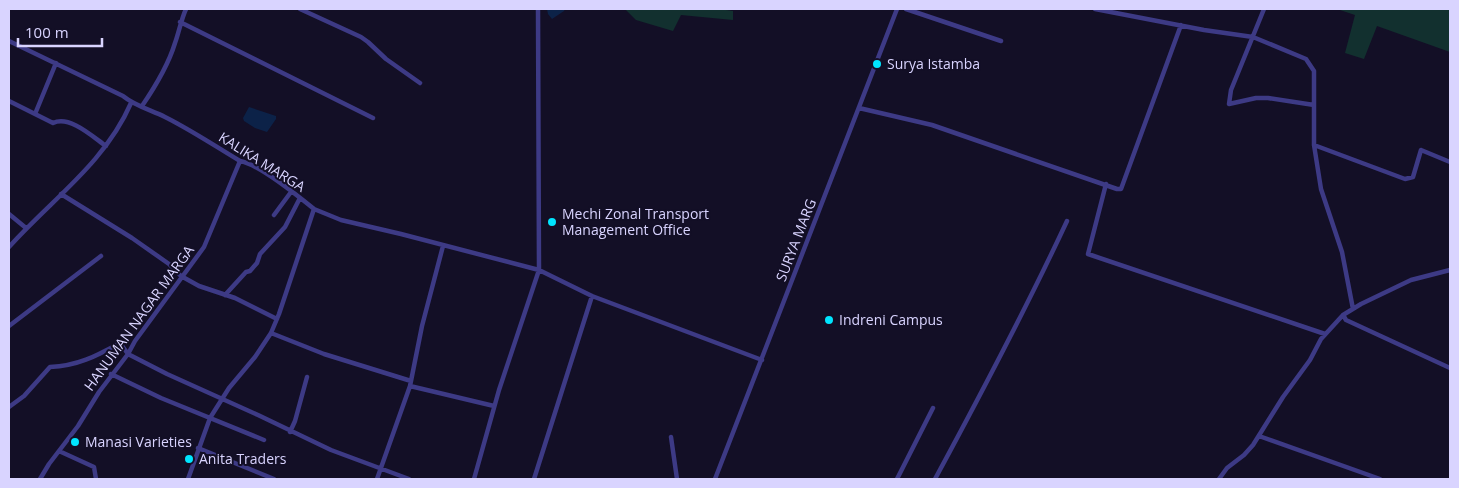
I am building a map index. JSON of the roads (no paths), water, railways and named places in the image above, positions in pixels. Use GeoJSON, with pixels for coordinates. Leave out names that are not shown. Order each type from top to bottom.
{"type":"FeatureCollection","features":[{"type":"Feature","properties":{"kind":"street"},"geometry":{"type":"LineString","coordinates":[[142,106],[166,66],[186,9]]}},
{"type":"Feature","properties":{"kind":"street"},"geometry":{"type":"LineString","coordinates":[[300,9],[368,42],[386,59],[420,83]]}},
{"type":"Feature","properties":{"kind":"street"},"geometry":{"type":"LineString","coordinates":[[474,479],[494,406],[539,270],[538,9]]}},
{"type":"Feature","properties":{"kind":"street","name":"SURYA MARG"},"geometry":{"type":"LineString","coordinates":[[715,479],[897,9]]}},
{"type":"Feature","properties":{"kind":"street"},"geometry":{"type":"LineString","coordinates":[[906,9],[1001,41]]}},
{"type":"Feature","properties":{"kind":"street"},"geometry":{"type":"LineString","coordinates":[[1096,9],[1181,26],[1253,37],[1306,59],[1311,64],[1314,71],[1314,145],[1321,190],[1342,252],[1353,309]]}},
{"type":"Feature","properties":{"kind":"street"},"geometry":{"type":"LineString","coordinates":[[1264,9],[1231,90],[1229,104],[1256,98],[1268,98],[1314,105]]}},
{"type":"Feature","properties":{"kind":"street"},"geometry":{"type":"LineString","coordinates":[[180,22],[373,118]]}},
{"type":"Feature","properties":{"kind":"street"},"geometry":{"type":"LineString","coordinates":[[859,108],[932,125],[1012,154],[1117,189],[1122,189],[1181,26]]}},
{"type":"Feature","properties":{"kind":"street","name":"KALIKA MARGA"},"geometry":{"type":"LineString","coordinates":[[9,41],[123,96],[131,103],[142,106],[192,132],[240,161],[247,162],[278,181],[314,210],[271,333],[210,418],[188,479]]}},
{"type":"Feature","properties":{"kind":"street"},"geometry":{"type":"LineString","coordinates":[[35,114],[56,63]]}},
{"type":"Feature","properties":{"kind":"street"},"geometry":{"type":"LineString","coordinates":[[9,101],[53,123],[62,121],[72,124],[106,146]]}},
{"type":"Feature","properties":{"kind":"street"},"geometry":{"type":"LineString","coordinates":[[9,247],[26,228],[89,168],[124,120],[131,103]]}},
{"type":"Feature","properties":{"kind":"street"},"geometry":{"type":"LineString","coordinates":[[1314,145],[1405,179],[1414,177],[1421,150],[1450,162]]}},
{"type":"Feature","properties":{"kind":"street","name":"HANUMAN NAGAR MARGA"},"geometry":{"type":"LineString","coordinates":[[40,479],[78,426],[111,374],[128,354],[135,341],[181,276],[204,247],[240,161]]}},
{"type":"Feature","properties":{"kind":"street"},"geometry":{"type":"LineString","coordinates":[[1106,184],[1088,254],[1326,334]]}},
{"type":"Feature","properties":{"kind":"street"},"geometry":{"type":"LineString","coordinates":[[274,215],[291,192]]}},
{"type":"Feature","properties":{"kind":"street"},"geometry":{"type":"LineString","coordinates":[[61,194],[161,258],[181,276],[200,286],[235,298],[277,319]]}},
{"type":"Feature","properties":{"kind":"street"},"geometry":{"type":"LineString","coordinates":[[225,295],[246,272],[250,271],[260,254],[285,227],[300,198]]}},
{"type":"Feature","properties":{"kind":"street"},"geometry":{"type":"LineString","coordinates":[[314,210],[341,220],[539,270],[592,296],[762,360]]}},
{"type":"Feature","properties":{"kind":"street"},"geometry":{"type":"LineString","coordinates":[[9,214],[26,228]]}},
{"type":"Feature","properties":{"kind":"street"},"geometry":{"type":"LineString","coordinates":[[935,479],[1014,331],[1067,221]]}},
{"type":"Feature","properties":{"kind":"street"},"geometry":{"type":"LineString","coordinates":[[377,479],[411,384],[422,326],[443,246]]}},
{"type":"Feature","properties":{"kind":"street"},"geometry":{"type":"LineString","coordinates":[[9,326],[101,256]]}},
{"type":"Feature","properties":{"kind":"street"},"geometry":{"type":"LineString","coordinates":[[1219,479],[1227,468],[1244,456],[1253,445],[1282,397],[1310,360],[1321,339],[1343,315],[1411,280],[1450,270]]}},
{"type":"Feature","properties":{"kind":"street"},"geometry":{"type":"LineString","coordinates":[[534,479],[592,296]]}},
{"type":"Feature","properties":{"kind":"street"},"geometry":{"type":"LineString","coordinates":[[1343,315],[1346,320],[1450,368]]}},
{"type":"Feature","properties":{"kind":"street"},"geometry":{"type":"LineString","coordinates":[[271,333],[324,354],[411,384],[494,406]]}},
{"type":"Feature","properties":{"kind":"street"},"geometry":{"type":"LineString","coordinates":[[9,407],[24,396],[50,367],[80,363],[120,343],[128,354],[290,432],[331,450],[409,479]]}},
{"type":"Feature","properties":{"kind":"street"},"geometry":{"type":"LineString","coordinates":[[111,374],[264,440]]}},
{"type":"Feature","properties":{"kind":"street"},"geometry":{"type":"LineString","coordinates":[[290,432],[308,377]]}},
{"type":"Feature","properties":{"kind":"street"},"geometry":{"type":"LineString","coordinates":[[897,479],[933,408]]}},
{"type":"Feature","properties":{"kind":"street"},"geometry":{"type":"LineString","coordinates":[[1259,436],[1380,479]]}},
{"type":"Feature","properties":{"kind":"street"},"geometry":{"type":"LineString","coordinates":[[671,437],[677,479]]}},
{"type":"Feature","properties":{"kind":"street"},"geometry":{"type":"LineString","coordinates":[[198,448],[274,479]]}},
{"type":"Feature","properties":{"kind":"street"},"geometry":{"type":"LineString","coordinates":[[59,451],[94,467],[96,479]]}},
{"type":"Feature","properties":{"kind":"water"},"geometry":{"type":"Polygon","coordinates":[[[547,9],[565,9],[552,19],[547,9]]]}},
{"type":"Feature","properties":{"kind":"water"},"geometry":{"type":"Polygon","coordinates":[[[249,107],[276,116],[267,132],[255,128],[244,121],[243,118],[249,107]]]}},
{"type":"Feature","properties":{"kind":"place","name":"Surya Istamba"},"geometry":{"type":"Point","coordinates":[877,64]}},
{"type":"Feature","properties":{"kind":"place","name":"Mechi Zonal Transport Management Office"},"geometry":{"type":"Point","coordinates":[552,222]}},
{"type":"Feature","properties":{"kind":"place","name":"Indreni Campus"},"geometry":{"type":"Point","coordinates":[829,320]}},
{"type":"Feature","properties":{"kind":"place","name":"Manasi Varieties"},"geometry":{"type":"Point","coordinates":[75,442]}},
{"type":"Feature","properties":{"kind":"place","name":"Anita Traders"},"geometry":{"type":"Point","coordinates":[189,459]}}]}
